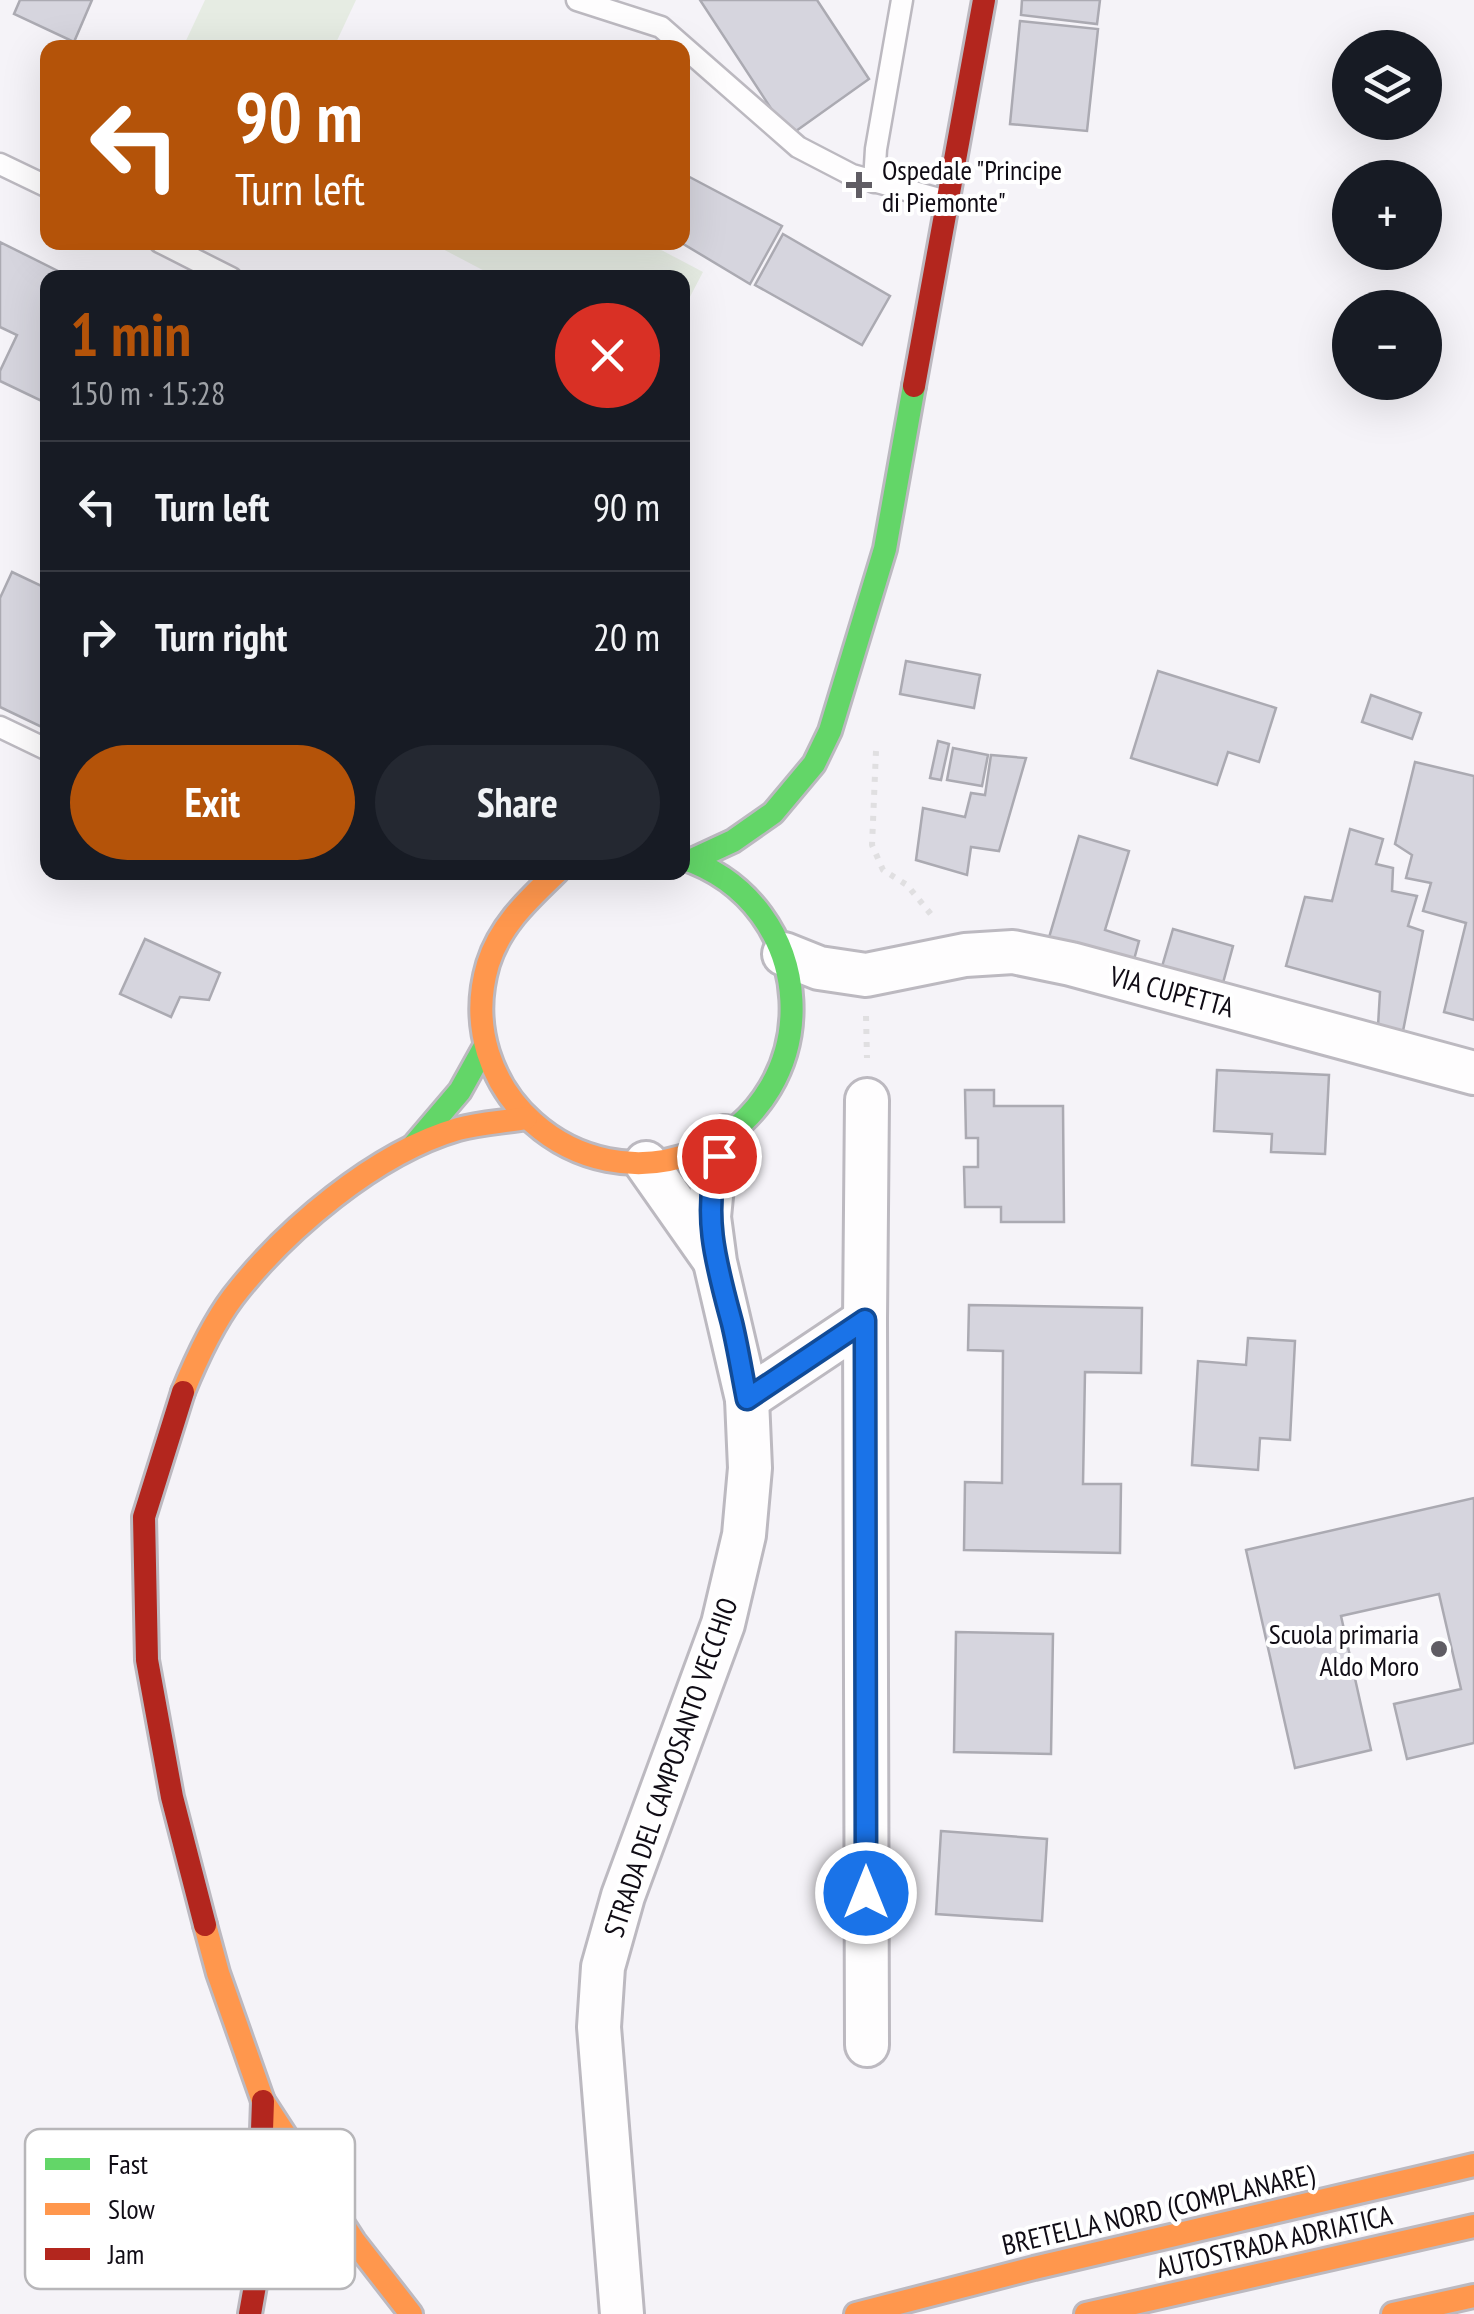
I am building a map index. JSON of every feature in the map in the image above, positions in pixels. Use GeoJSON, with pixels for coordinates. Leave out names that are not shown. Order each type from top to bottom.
{"type":"FeatureCollection","features":[{"type":"Feature","properties":{"kind":"main road"},"geometry":{"type":"LineString","coordinates":[[690,858],[733,841],[773,814],[814,764],[830,732],[885,549],[984,0]]}},
{"type":"Feature","properties":{"kind":"main road"},"geometry":{"type":"LineString","coordinates":[[760,854],[773,814]]}},
{"type":"Feature","properties":{"kind":"main road"},"geometry":{"type":"LineString","coordinates":[[546,880],[532,890],[505,923],[487,962],[480,1004],[485,1046],[495,1072],[526,1118],[561,1144],[603,1160],[646,1164],[701,1150],[725,1137],[750,1115],[770,1088],[784,1058],[792,1025],[794,1001],[784,954],[750,890],[690,860]]}},
{"type":"Feature","properties":{"kind":"main road"},"geometry":{"type":"LineString","coordinates":[[410,1148],[460,1091],[485,1046]]}},
{"type":"Feature","properties":{"kind":"main road"},"geometry":{"type":"LineString","coordinates":[[281,2129],[263,2101],[218,1974],[172,1797],[147,1660],[144,1517],[184,1389],[207,1340],[232,1299],[300,1226],[410,1148],[458,1129],[526,1118]]}},
{"type":"Feature","properties":{"kind":"main road"},"geometry":{"type":"LineString","coordinates":[[262,2129],[263,2101]]}},
{"type":"Feature","properties":{"kind":"main road","name":"BRETELLA NORD (COMPLANARE)"},"geometry":{"type":"LineString","coordinates":[[856,2314],[1474,2164]]}},
{"type":"Feature","properties":{"kind":"main road","name":"AUTOSTRADA ADRIATICA"},"geometry":{"type":"LineString","coordinates":[[1086,2314],[1474,2226]]}},
{"type":"Feature","properties":{"kind":"main road"},"geometry":{"type":"LineString","coordinates":[[355,2241],[407,2312]]}},
{"type":"Feature","properties":{"kind":"main road"},"geometry":{"type":"LineString","coordinates":[[250,2314],[254,2289]]}},
{"type":"Feature","properties":{"kind":"main road"},"geometry":{"type":"LineString","coordinates":[[1393,2314],[1474,2296]]}},
{"type":"Feature","properties":{"kind":"street","name":"VIA CUPETTA"},"geometry":{"type":"LineString","coordinates":[[784,954],[819,968],[866,974],[965,955],[1012,952],[1071,964],[1474,1073]]}},
{"type":"Feature","properties":{"kind":"street","name":"VIA CUPETTA"},"geometry":{"type":"LineString","coordinates":[[792,1025],[866,974]]}},
{"type":"Feature","properties":{"kind":"street"},"geometry":{"type":"LineString","coordinates":[[867,2045],[868,1100]]}},
{"type":"Feature","properties":{"kind":"street","name":"STRADA DEL CAMPOSANTO VECCHIO"},"geometry":{"type":"LineString","coordinates":[[622,2314],[599,2027],[603,1968],[623,1896],[723,1624],[740,1553],[750,1468],[747,1399],[715,1262],[710,1204],[713,1176],[725,1137]]}},
{"type":"Feature","properties":{"kind":"street","name":"STRADA DEL CAMPOSANTO VECCHIO"},"geometry":{"type":"LineString","coordinates":[[646,1164],[715,1262]]}},
{"type":"Feature","properties":{"kind":"street"},"geometry":{"type":"LineString","coordinates":[[747,1399],[865,1320]]}},
{"type":"Feature","properties":{"kind":"lane"},"geometry":{"type":"LineString","coordinates":[[577,0],[661,27],[676,40]]}},
{"type":"Feature","properties":{"kind":"lane"},"geometry":{"type":"LineString","coordinates":[[874,182],[876,149],[902,0]]}},
{"type":"Feature","properties":{"kind":"lane"},"geometry":{"type":"LineString","coordinates":[[690,52],[798,147],[852,175],[948,202]]}},
{"type":"Feature","properties":{"kind":"lane"},"geometry":{"type":"LineString","coordinates":[[0,164],[40,184]]}},
{"type":"Feature","properties":{"kind":"lane"},"geometry":{"type":"LineString","coordinates":[[176,250],[215,270]]}},
{"type":"Feature","properties":{"kind":"lane"},"geometry":{"type":"LineString","coordinates":[[0,727],[40,746]]}},
{"type":"Feature","properties":{"kind":"path"},"geometry":{"type":"LineString","coordinates":[[876,746],[872,845],[882,870],[907,885],[965,955]]}},
{"type":"Feature","properties":{"kind":"path"},"geometry":{"type":"LineString","coordinates":[[866,974],[868,1100]]}},
{"type":"Feature","properties":{"kind":"shaded area"},"geometry":{"type":"Polygon","coordinates":[[[205,0],[356,0],[337,40],[186,40],[205,0]]]}},
{"type":"Feature","properties":{"kind":"shaded area"},"geometry":{"type":"Polygon","coordinates":[[[445,250],[661,250],[703,272],[690,297],[690,270],[483,270],[445,250]]]}},
{"type":"Feature","properties":{"kind":"building"},"geometry":{"type":"Polygon","coordinates":[[[20,0],[92,0],[75,40],[14,14],[20,0]]]}},
{"type":"Feature","properties":{"kind":"building"},"geometry":{"type":"Polygon","coordinates":[[[700,0],[817,0],[869,79],[789,136],[700,0]]]}},
{"type":"Feature","properties":{"kind":"building"},"geometry":{"type":"Polygon","coordinates":[[[1022,0],[1100,0],[1097,24],[1021,15],[1022,0]]]}},
{"type":"Feature","properties":{"kind":"building"},"geometry":{"type":"Polygon","coordinates":[[[1020,21],[1098,29],[1087,131],[1010,124],[1020,21]]]}},
{"type":"Feature","properties":{"kind":"building"},"geometry":{"type":"Polygon","coordinates":[[[690,177],[782,226],[750,284],[690,248],[690,177]]]}},
{"type":"Feature","properties":{"kind":"building"},"geometry":{"type":"Polygon","coordinates":[[[783,234],[890,296],[862,345],[755,285],[783,234]]]}},
{"type":"Feature","properties":{"kind":"building"},"geometry":{"type":"Polygon","coordinates":[[[0,242],[56,270],[40,270],[40,400],[0,381],[0,371],[17,335],[0,327],[0,242]]]}},
{"type":"Feature","properties":{"kind":"building"},"geometry":{"type":"Polygon","coordinates":[[[12,572],[40,585],[40,726],[0,707],[0,598],[12,572]]]}},
{"type":"Feature","properties":{"kind":"building"},"geometry":{"type":"Polygon","coordinates":[[[906,661],[980,675],[974,708],[900,694],[906,661]]]}},
{"type":"Feature","properties":{"kind":"building"},"geometry":{"type":"Polygon","coordinates":[[[1158,671],[1276,708],[1259,762],[1228,752],[1217,785],[1131,758],[1158,671]]]}},
{"type":"Feature","properties":{"kind":"building"},"geometry":{"type":"Polygon","coordinates":[[[1371,695],[1421,713],[1412,739],[1362,722],[1371,695]]]}},
{"type":"Feature","properties":{"kind":"building"},"geometry":{"type":"Polygon","coordinates":[[[938,741],[949,744],[941,780],[930,778],[938,741]]]}},
{"type":"Feature","properties":{"kind":"building"},"geometry":{"type":"Polygon","coordinates":[[[953,748],[988,755],[982,786],[947,780],[953,748]]]}},
{"type":"Feature","properties":{"kind":"building"},"geometry":{"type":"Polygon","coordinates":[[[991,755],[1026,758],[999,851],[971,847],[967,875],[916,860],[923,808],[965,817],[971,793],[985,795],[991,755]]]}},
{"type":"Feature","properties":{"kind":"building"},"geometry":{"type":"Polygon","coordinates":[[[1415,762],[1474,776],[1474,1020],[1444,1012],[1466,923],[1423,911],[1431,883],[1406,878],[1412,855],[1395,844],[1415,762]]]}},
{"type":"Feature","properties":{"kind":"building"},"geometry":{"type":"Polygon","coordinates":[[[1350,829],[1383,839],[1376,864],[1393,868],[1392,891],[1417,896],[1408,926],[1423,931],[1403,1031],[1378,1026],[1380,992],[1286,966],[1305,897],[1332,901],[1350,829]]]}},
{"type":"Feature","properties":{"kind":"building"},"geometry":{"type":"Polygon","coordinates":[[[1079,836],[1129,851],[1105,930],[1139,941],[1132,967],[1048,941],[1079,836]]]}},
{"type":"Feature","properties":{"kind":"building"},"geometry":{"type":"Polygon","coordinates":[[[1173,929],[1233,946],[1220,994],[1159,977],[1173,929]]]}},
{"type":"Feature","properties":{"kind":"building"},"geometry":{"type":"Polygon","coordinates":[[[145,939],[220,973],[209,1000],[180,997],[171,1017],[120,994],[145,939]]]}},
{"type":"Feature","properties":{"kind":"building"},"geometry":{"type":"Polygon","coordinates":[[[1217,1070],[1329,1075],[1325,1154],[1271,1152],[1272,1134],[1214,1131],[1217,1070]]]}},
{"type":"Feature","properties":{"kind":"building"},"geometry":{"type":"Polygon","coordinates":[[[965,1090],[994,1090],[994,1106],[1063,1106],[1064,1222],[1001,1222],[1001,1207],[965,1207],[964,1167],[978,1167],[978,1138],[966,1138],[965,1090]]]}},
{"type":"Feature","properties":{"kind":"building"},"geometry":{"type":"Polygon","coordinates":[[[969,1305],[1142,1308],[1141,1373],[1085,1372],[1083,1484],[1121,1484],[1120,1553],[964,1550],[965,1482],[1002,1483],[1003,1351],[968,1350],[969,1305]]]}},
{"type":"Feature","properties":{"kind":"building"},"geometry":{"type":"Polygon","coordinates":[[[1248,1338],[1295,1341],[1290,1440],[1260,1438],[1258,1470],[1192,1465],[1198,1361],[1246,1365],[1248,1338]]]}},
{"type":"Feature","properties":{"kind":"building"},"geometry":{"type":"Polygon","coordinates":[[[1474,1498],[1474,1743],[1407,1759],[1394,1704],[1461,1689],[1439,1594],[1341,1616],[1371,1750],[1295,1768],[1246,1550],[1474,1498]]]}},
{"type":"Feature","properties":{"kind":"building"},"geometry":{"type":"Polygon","coordinates":[[[956,1632],[1053,1634],[1051,1754],[954,1752],[956,1632]]]}},
{"type":"Feature","properties":{"kind":"building"},"geometry":{"type":"Polygon","coordinates":[[[941,1831],[1047,1839],[1042,1921],[936,1914],[941,1831]]]}},
{"type":"Feature","properties":{"kind":"traffic: fast"},"geometry":{"type":"LineString","coordinates":[[692,860],[733,841],[773,813],[814,764],[830,731],[885,549],[914,386]]}},
{"type":"Feature","properties":{"kind":"traffic: fast"},"geometry":{"type":"LineString","coordinates":[[690,862],[728,881],[761,915],[783,956],[791,1000],[787,1045],[770,1088],[740,1125],[696,1152]]}},
{"type":"Feature","properties":{"kind":"traffic: fast"},"geometry":{"type":"LineString","coordinates":[[414,1145],[460,1091],[485,1046]]}},
{"type":"Feature","properties":{"kind":"traffic: slow"},"geometry":{"type":"LineString","coordinates":[[549,880],[508,925],[488,964],[481,1010],[488,1053],[506,1091],[533,1123],[568,1146],[608,1160],[651,1163],[696,1152]]}},
{"type":"Feature","properties":{"kind":"traffic: slow"},"geometry":{"type":"LineString","coordinates":[[183,1392],[205,1343],[233,1297],[278,1246],[334,1197],[364,1175],[427,1140],[466,1127],[526,1118]]}},
{"type":"Feature","properties":{"kind":"traffic: slow"},"geometry":{"type":"LineString","coordinates":[[205,1925],[263,2101],[281,2129]]}},
{"type":"Feature","properties":{"kind":"traffic: slow"},"geometry":{"type":"LineString","coordinates":[[856,2314],[1474,2165]]}},
{"type":"Feature","properties":{"kind":"traffic: slow"},"geometry":{"type":"LineString","coordinates":[[1086,2314],[1474,2226]]}},
{"type":"Feature","properties":{"kind":"traffic: slow"},"geometry":{"type":"LineString","coordinates":[[355,2242],[411,2314]]}},
{"type":"Feature","properties":{"kind":"traffic: slow"},"geometry":{"type":"LineString","coordinates":[[1393,2314],[1474,2296]]}},
{"type":"Feature","properties":{"kind":"traffic: jam"},"geometry":{"type":"LineString","coordinates":[[914,386],[984,0]]}},
{"type":"Feature","properties":{"kind":"traffic: jam"},"geometry":{"type":"LineString","coordinates":[[183,1392],[144,1517],[147,1660],[172,1797],[205,1925]]}},
{"type":"Feature","properties":{"kind":"traffic: jam"},"geometry":{"type":"LineString","coordinates":[[262,2129],[263,2101]]}},
{"type":"Feature","properties":{"kind":"traffic: jam"},"geometry":{"type":"LineString","coordinates":[[250,2314],[254,2289]]}},
{"type":"Feature","properties":{"kind":"place","name":"Ospedale \"Principe di Piemonte\""},"geometry":{"type":"Point","coordinates":[859,185]}},
{"type":"Feature","properties":{"kind":"place","name":"Scuola primaria Aldo Moro"},"geometry":{"type":"Point","coordinates":[1439,1649]}},
{"type":"Feature","properties":{"kind":"route"},"geometry":{"type":"LineString","coordinates":[[719,1156],[713,1176],[710,1217],[715,1262],[747,1399],[865,1320],[866,1893]]}}]}
